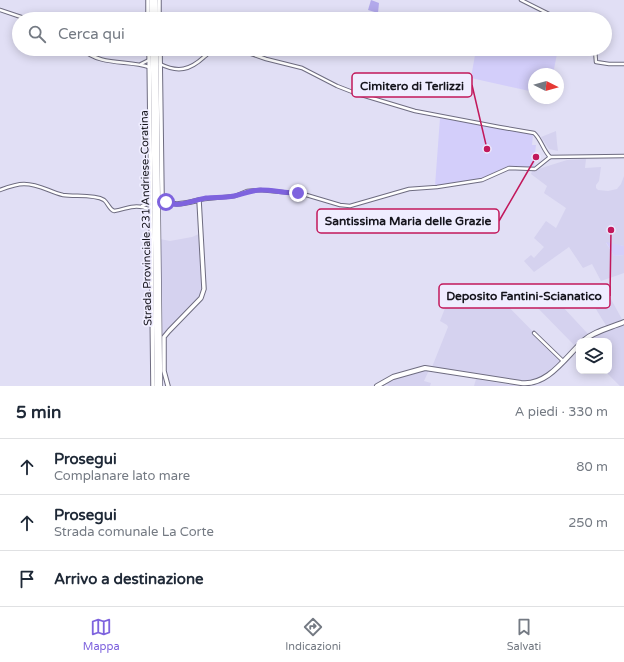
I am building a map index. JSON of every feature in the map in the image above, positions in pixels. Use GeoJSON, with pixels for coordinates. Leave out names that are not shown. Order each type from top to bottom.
{"type":"FeatureCollection","features":[{"type":"Feature","properties":{"kind":"highway"},"geometry":{"type":"LineString","coordinates":[[152,0],[152,12]]}},
{"type":"Feature","properties":{"kind":"highway"},"geometry":{"type":"LineString","coordinates":[[156,0],[156,12]]}},
{"type":"Feature","properties":{"kind":"highway","name":"Strada Provinciale 231 Andriese-Coratina"},"geometry":{"type":"LineString","coordinates":[[152,56],[157,386]]}},
{"type":"Feature","properties":{"kind":"highway","name":"Strada Provinciale 231 Andriese-Coratina"},"geometry":{"type":"LineString","coordinates":[[156,56],[160,386]]}},
{"type":"Feature","properties":{"kind":"main road"},"geometry":{"type":"LineString","coordinates":[[587,338],[624,322]]}},
{"type":"Feature","properties":{"kind":"main road"},"geometry":{"type":"LineString","coordinates":[[379,385],[397,375],[425,368],[532,384],[545,378],[576,348]]}},
{"type":"Feature","properties":{"kind":"street"},"geometry":{"type":"LineString","coordinates":[[148,0],[148,12]]}},
{"type":"Feature","properties":{"kind":"street"},"geometry":{"type":"LineString","coordinates":[[159,0],[159,12]]}},
{"type":"Feature","properties":{"kind":"street"},"geometry":{"type":"LineString","coordinates":[[521,0],[545,12]]}},
{"type":"Feature","properties":{"kind":"street"},"geometry":{"type":"LineString","coordinates":[[0,10],[12,14]]}},
{"type":"Feature","properties":{"kind":"street"},"geometry":{"type":"LineString","coordinates":[[91,56],[103,60],[140,64],[149,67]]}},
{"type":"Feature","properties":{"kind":"street"},"geometry":{"type":"LineString","coordinates":[[149,56],[153,386]]}},
{"type":"Feature","properties":{"kind":"street"},"geometry":{"type":"LineString","coordinates":[[160,56],[162,195],[165,201],[170,204],[205,198],[235,196],[247,191],[260,190],[298,193],[340,205],[350,206],[409,189],[437,187],[482,180],[509,168],[532,169],[536,168],[550,157],[624,156]]}},
{"type":"Feature","properties":{"kind":"street"},"geometry":{"type":"LineString","coordinates":[[160,64],[167,68],[189,68],[205,56]]}},
{"type":"Feature","properties":{"kind":"street"},"geometry":{"type":"LineString","coordinates":[[257,56],[302,68],[337,86],[415,111],[534,133],[537,135],[545,152],[550,157]]}},
{"type":"Feature","properties":{"kind":"street"},"geometry":{"type":"LineString","coordinates":[[594,56],[594,59],[598,63],[624,64]]}},
{"type":"Feature","properties":{"kind":"street"},"geometry":{"type":"LineString","coordinates":[[140,64],[149,60]]}},
{"type":"Feature","properties":{"kind":"street"},"geometry":{"type":"LineString","coordinates":[[160,71],[167,68]]}},
{"type":"Feature","properties":{"kind":"street"},"geometry":{"type":"LineString","coordinates":[[0,190],[17,184],[31,184],[62,195],[82,196],[103,200],[111,210],[114,211],[142,206],[151,202]]}},
{"type":"Feature","properties":{"kind":"street"},"geometry":{"type":"LineString","coordinates":[[168,386],[164,369],[164,338],[201,298],[204,292],[199,200]]}},
{"type":"Feature","properties":{"kind":"street"},"geometry":{"type":"LineString","coordinates":[[142,206],[151,210]]}},
{"type":"Feature","properties":{"kind":"street"},"geometry":{"type":"LineString","coordinates":[[534,333],[563,361]]}},
{"type":"Feature","properties":{"kind":"shaded area"},"geometry":{"type":"Polygon","coordinates":[[[371,0],[379,3],[378,12],[368,10],[371,0]]]}},
{"type":"Feature","properties":{"kind":"shaded area"},"geometry":{"type":"Polygon","coordinates":[[[475,56],[557,56],[554,68],[528,68],[528,91],[471,78],[475,56]]]}},
{"type":"Feature","properties":{"kind":"shaded area"},"geometry":{"type":"Polygon","coordinates":[[[440,118],[533,134],[532,145],[536,145],[535,153],[540,155],[540,159],[535,160],[534,168],[508,166],[480,179],[435,186],[440,118]]]}},
{"type":"Feature","properties":{"kind":"shaded area"},"geometry":{"type":"Polygon","coordinates":[[[556,131],[558,151],[549,149],[541,137],[556,131]]]}},
{"type":"Feature","properties":{"kind":"shaded area"},"geometry":{"type":"Polygon","coordinates":[[[586,159],[585,168],[601,167],[599,181],[596,185],[598,190],[608,191],[617,189],[624,176],[624,246],[606,243],[614,256],[624,255],[624,273],[601,281],[592,264],[583,268],[569,247],[534,272],[524,261],[531,255],[534,258],[544,247],[534,238],[546,221],[556,228],[566,208],[544,193],[547,186],[531,174],[532,171],[567,160],[586,159]]]}},
{"type":"Feature","properties":{"kind":"shaded area"},"geometry":{"type":"Polygon","coordinates":[[[199,234],[202,289],[200,297],[163,335],[160,239],[170,241],[192,237],[199,234]]]}},
{"type":"Feature","properties":{"kind":"shaded area"},"geometry":{"type":"Polygon","coordinates":[[[606,242],[624,246],[624,255],[614,256],[606,242]]]}},
{"type":"Feature","properties":{"kind":"shaded area"},"geometry":{"type":"Polygon","coordinates":[[[454,285],[487,303],[494,292],[561,360],[544,376],[535,381],[526,382],[432,367],[448,327],[440,321],[454,285]]]}},
{"type":"Feature","properties":{"kind":"shaded area"},"geometry":{"type":"Polygon","coordinates":[[[548,291],[588,334],[583,338],[576,338],[575,346],[533,303],[548,291]]]}},
{"type":"Feature","properties":{"kind":"shaded area"},"geometry":{"type":"Polygon","coordinates":[[[607,292],[623,321],[607,327],[591,301],[607,292]]]}},
{"type":"Feature","properties":{"kind":"shaded area"},"geometry":{"type":"Polygon","coordinates":[[[624,322],[624,386],[620,386],[608,374],[612,374],[612,338],[587,338],[624,322]]]}},
{"type":"Feature","properties":{"kind":"shaded area"},"geometry":{"type":"Polygon","coordinates":[[[429,370],[424,381],[431,383],[430,386],[389,386],[385,383],[407,374],[429,370]]]}},
{"type":"Feature","properties":{"kind":"shaded area"},"geometry":{"type":"Polygon","coordinates":[[[476,379],[498,383],[519,386],[474,386],[476,379]]]}},
{"type":"Feature","properties":{"kind":"place","name":"Cimitero di Terlizzi"},"geometry":{"type":"Point","coordinates":[487,149]}},
{"type":"Feature","properties":{"kind":"place","name":"Santissima Maria delle Grazie"},"geometry":{"type":"Point","coordinates":[536,157]}},
{"type":"Feature","properties":{"kind":"place","name":"Deposito Fantini-Scianatico"},"geometry":{"type":"Point","coordinates":[611,230]}},
{"type":"Feature","properties":{"kind":"route"},"geometry":{"type":"LineString","coordinates":[[166,202],[173,204],[196,201],[205,198],[235,196],[247,191],[260,190],[298,193]]}}]}
